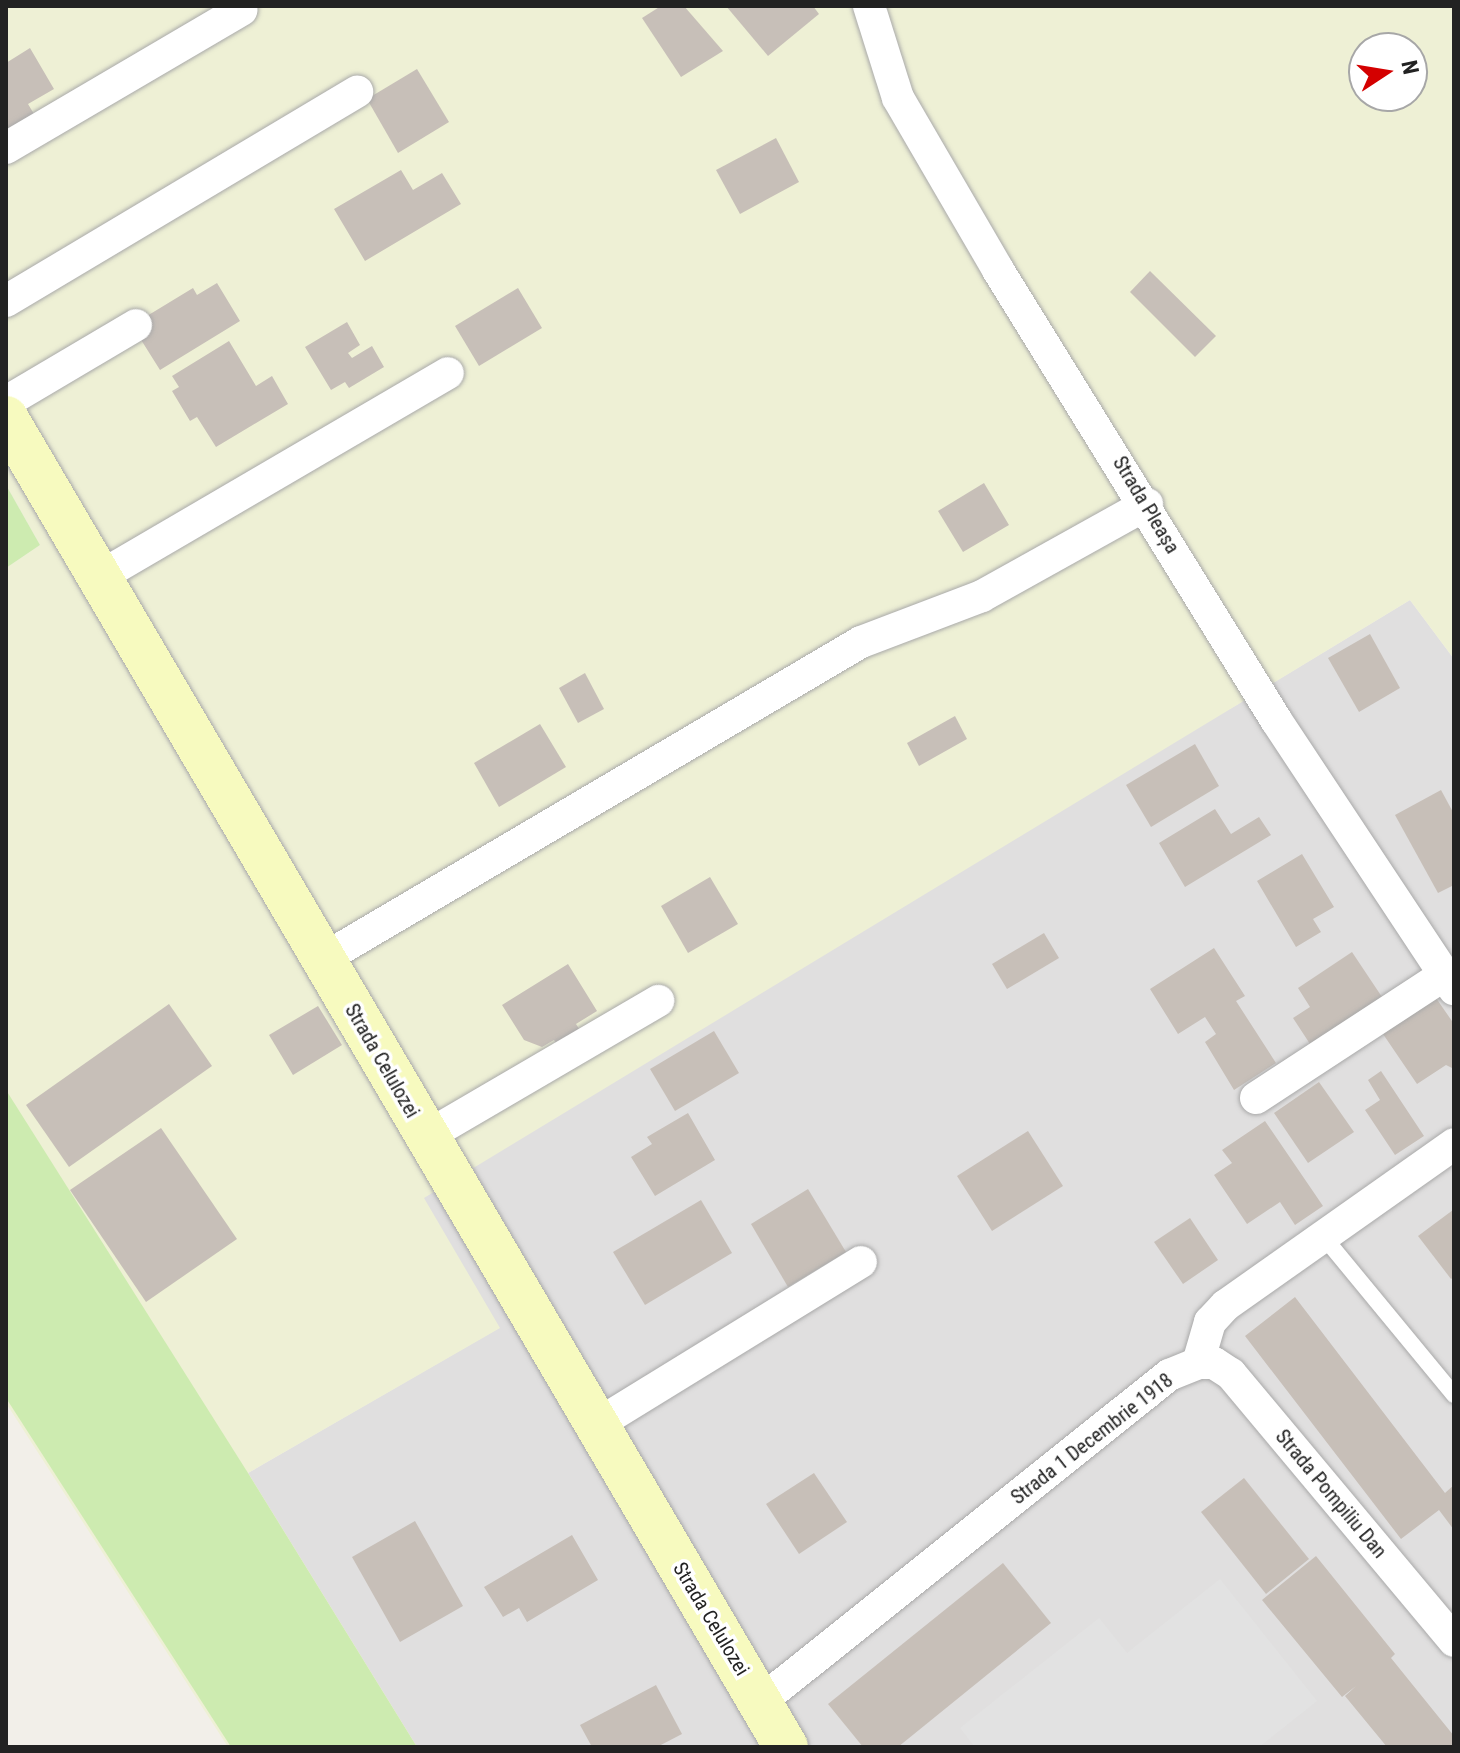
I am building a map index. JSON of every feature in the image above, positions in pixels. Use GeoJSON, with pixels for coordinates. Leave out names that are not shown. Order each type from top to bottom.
{"type":"FeatureCollection","features":[{"type":"Feature","properties":{"kind":"street","name":"Strada Pleașa"},"geometry":{"type":"LineString","coordinates":[[869,6],[898,98],[998,270],[1147,504],[1284,732],[1449,982]]}},
{"type":"Feature","properties":{"kind":"street"},"geometry":{"type":"LineString","coordinates":[[6,148],[241,10]]}},
{"type":"Feature","properties":{"kind":"street"},"geometry":{"type":"LineString","coordinates":[[6,301],[357,92]]}},
{"type":"Feature","properties":{"kind":"street"},"geometry":{"type":"LineString","coordinates":[[6,402],[136,325]]}},
{"type":"Feature","properties":{"kind":"street"},"geometry":{"type":"LineString","coordinates":[[99,577],[448,373]]}},
{"type":"Feature","properties":{"kind":"street","name":"Strada Celulozei"},"geometry":{"type":"LineString","coordinates":[[6,418],[760,1702]]}},
{"type":"Feature","properties":{"kind":"street"},"geometry":{"type":"LineString","coordinates":[[323,959],[861,642],[982,596],[1147,504]]}},
{"type":"Feature","properties":{"kind":"street"},"geometry":{"type":"LineString","coordinates":[[1256,1098],[1449,982]]}},
{"type":"Feature","properties":{"kind":"street"},"geometry":{"type":"LineString","coordinates":[[427,1136],[658,1001]]}},
{"type":"Feature","properties":{"kind":"street"},"geometry":{"type":"LineString","coordinates":[[1198,1363],[1210,1322],[1226,1305],[1454,1144]]}},
{"type":"Feature","properties":{"kind":"street"},"geometry":{"type":"LineString","coordinates":[[596,1425],[861,1262]]}},
{"type":"Feature","properties":{"kind":"street","name":"Strada Pompiliu Dan"},"geometry":{"type":"LineString","coordinates":[[1198,1363],[1214,1363],[1231,1374],[1452,1636]]}},
{"type":"Feature","properties":{"kind":"street","name":"Strada 1 Decembrie 1918"},"geometry":{"type":"LineString","coordinates":[[760,1702],[1169,1375],[1198,1363]]}},
{"type":"Feature","properties":{"kind":"street"},"geometry":{"type":"LineString","coordinates":[[760,1702],[786,1747]]}},
{"type":"Feature","properties":{"kind":"lane"},"geometry":{"type":"LineString","coordinates":[[1323,1236],[1454,1395]]}},
{"type":"Feature","properties":{"kind":"shaded area"},"geometry":{"type":"Polygon","coordinates":[[[6,6],[1230,709],[1410,600],[1454,659],[1454,1747],[417,1747],[248,1473],[499,1328],[6,485],[6,6]]]}},
{"type":"Feature","properties":{"kind":"shaded area"},"geometry":{"type":"Polygon","coordinates":[[[1220,1579],[1317,1701],[1259,1747],[975,1747],[960,1728],[1099,1618],[1127,1653],[1220,1579]]]}},
{"type":"Feature","properties":{"kind":"green space"},"geometry":{"type":"Polygon","coordinates":[[[6,6],[1454,6],[1454,659],[1410,600],[424,1198],[500,1328],[248,1473],[417,1747],[228,1747],[6,1403],[6,568],[40,545],[6,485],[6,6]]]}},
{"type":"Feature","properties":{"kind":"green space"},"geometry":{"type":"Polygon","coordinates":[[[6,485],[40,545],[6,568],[6,485]]]}},
{"type":"Feature","properties":{"kind":"green space"},"geometry":{"type":"Polygon","coordinates":[[[6,1090],[417,1747],[231,1747],[6,1398],[6,1090]]]}},
{"type":"Feature","properties":{"kind":"building"},"geometry":{"type":"Polygon","coordinates":[[[661,6],[684,6],[723,51],[681,77],[642,18],[661,6]]]}},
{"type":"Feature","properties":{"kind":"building"},"geometry":{"type":"Polygon","coordinates":[[[726,6],[813,6],[819,14],[768,56],[726,6]]]}},
{"type":"Feature","properties":{"kind":"building"},"geometry":{"type":"Polygon","coordinates":[[[30,48],[54,89],[28,104],[37,119],[6,137],[6,63],[30,48]]]}},
{"type":"Feature","properties":{"kind":"building"},"geometry":{"type":"Polygon","coordinates":[[[417,69],[449,122],[398,153],[367,99],[417,69]]]}},
{"type":"Feature","properties":{"kind":"building"},"geometry":{"type":"Polygon","coordinates":[[[776,138],[799,182],[740,214],[716,170],[776,138]]]}},
{"type":"Feature","properties":{"kind":"building"},"geometry":{"type":"Polygon","coordinates":[[[401,170],[413,190],[442,173],[461,204],[365,261],[334,209],[401,170]]]}},
{"type":"Feature","properties":{"kind":"building"},"geometry":{"type":"Polygon","coordinates":[[[1150,271],[1216,336],[1195,357],[1130,292],[1150,271]]]}},
{"type":"Feature","properties":{"kind":"building"},"geometry":{"type":"Polygon","coordinates":[[[217,283],[240,321],[160,370],[138,335],[142,319],[193,288],[197,295],[217,283]]]}},
{"type":"Feature","properties":{"kind":"building"},"geometry":{"type":"Polygon","coordinates":[[[518,288],[542,328],[479,366],[455,326],[518,288]]]}},
{"type":"Feature","properties":{"kind":"building"},"geometry":{"type":"Polygon","coordinates":[[[347,322],[360,345],[348,353],[352,358],[372,346],[384,367],[349,388],[345,382],[331,390],[305,347],[347,322]]]}},
{"type":"Feature","properties":{"kind":"building"},"geometry":{"type":"Polygon","coordinates":[[[229,341],[256,386],[272,376],[288,404],[216,447],[197,417],[190,421],[172,391],[179,387],[172,376],[229,341]]]}},
{"type":"Feature","properties":{"kind":"building"},"geometry":{"type":"Polygon","coordinates":[[[984,483],[1009,525],[963,552],[938,511],[984,483]]]}},
{"type":"Feature","properties":{"kind":"building"},"geometry":{"type":"Polygon","coordinates":[[[1370,634],[1400,688],[1359,712],[1328,658],[1370,634]]]}},
{"type":"Feature","properties":{"kind":"building"},"geometry":{"type":"Polygon","coordinates":[[[585,673],[604,709],[578,723],[559,688],[585,673]]]}},
{"type":"Feature","properties":{"kind":"building"},"geometry":{"type":"Polygon","coordinates":[[[955,716],[967,739],[919,766],[907,743],[955,716]]]}},
{"type":"Feature","properties":{"kind":"building"},"geometry":{"type":"Polygon","coordinates":[[[540,724],[566,767],[499,807],[474,763],[540,724]]]}},
{"type":"Feature","properties":{"kind":"building"},"geometry":{"type":"Polygon","coordinates":[[[1195,744],[1219,786],[1151,827],[1126,785],[1195,744]]]}},
{"type":"Feature","properties":{"kind":"building"},"geometry":{"type":"Polygon","coordinates":[[[1441,790],[1454,814],[1454,885],[1438,893],[1395,815],[1441,790]]]}},
{"type":"Feature","properties":{"kind":"building"},"geometry":{"type":"Polygon","coordinates":[[[1215,809],[1231,834],[1259,817],[1271,835],[1185,887],[1159,843],[1215,809]]]}},
{"type":"Feature","properties":{"kind":"building"},"geometry":{"type":"Polygon","coordinates":[[[1302,854],[1334,907],[1313,919],[1321,932],[1296,947],[1257,881],[1302,854]]]}},
{"type":"Feature","properties":{"kind":"building"},"geometry":{"type":"Polygon","coordinates":[[[710,877],[738,924],[688,953],[661,906],[710,877]]]}},
{"type":"Feature","properties":{"kind":"building"},"geometry":{"type":"Polygon","coordinates":[[[1044,933],[1059,958],[1007,989],[992,964],[1044,933]]]}},
{"type":"Feature","properties":{"kind":"building"},"geometry":{"type":"Polygon","coordinates":[[[1214,948],[1245,996],[1236,1001],[1276,1063],[1234,1090],[1205,1042],[1216,1034],[1205,1017],[1178,1034],[1150,989],[1214,948]]]}},
{"type":"Feature","properties":{"kind":"building"},"geometry":{"type":"Polygon","coordinates":[[[1352,952],[1382,997],[1310,1044],[1293,1018],[1310,1007],[1298,988],[1352,952]]]}},
{"type":"Feature","properties":{"kind":"building"},"geometry":{"type":"Polygon","coordinates":[[[568,964],[597,1011],[576,1024],[581,1032],[558,1046],[554,1040],[542,1047],[524,1040],[502,1005],[568,964]]]}},
{"type":"Feature","properties":{"kind":"building"},"geometry":{"type":"Polygon","coordinates":[[[1436,998],[1454,1024],[1454,1069],[1446,1065],[1417,1084],[1383,1034],[1436,998]]]}},
{"type":"Feature","properties":{"kind":"building"},"geometry":{"type":"Polygon","coordinates":[[[169,1004],[212,1066],[69,1167],[26,1105],[169,1004]]]}},
{"type":"Feature","properties":{"kind":"building"},"geometry":{"type":"Polygon","coordinates":[[[318,1006],[342,1045],[293,1075],[269,1035],[318,1006]]]}},
{"type":"Feature","properties":{"kind":"building"},"geometry":{"type":"Polygon","coordinates":[[[714,1031],[739,1073],[675,1111],[650,1069],[714,1031]]]}},
{"type":"Feature","properties":{"kind":"building"},"geometry":{"type":"Polygon","coordinates":[[[1381,1071],[1424,1136],[1395,1155],[1365,1110],[1380,1100],[1368,1080],[1381,1071]]]}},
{"type":"Feature","properties":{"kind":"building"},"geometry":{"type":"Polygon","coordinates":[[[1319,1082],[1354,1132],[1308,1163],[1274,1113],[1319,1082]]]}},
{"type":"Feature","properties":{"kind":"building"},"geometry":{"type":"Polygon","coordinates":[[[688,1113],[715,1160],[655,1196],[631,1157],[652,1144],[647,1137],[688,1113]]]}},
{"type":"Feature","properties":{"kind":"building"},"geometry":{"type":"Polygon","coordinates":[[[1265,1121],[1323,1206],[1295,1225],[1280,1202],[1247,1224],[1214,1175],[1232,1163],[1222,1150],[1265,1121]]]}},
{"type":"Feature","properties":{"kind":"building"},"geometry":{"type":"Polygon","coordinates":[[[161,1128],[237,1239],[146,1302],[70,1190],[161,1128]]]}},
{"type":"Feature","properties":{"kind":"building"},"geometry":{"type":"Polygon","coordinates":[[[1028,1131],[1063,1186],[992,1231],[957,1176],[1028,1131]]]}},
{"type":"Feature","properties":{"kind":"building"},"geometry":{"type":"Polygon","coordinates":[[[808,1189],[846,1252],[788,1287],[751,1224],[808,1189]]]}},
{"type":"Feature","properties":{"kind":"building"},"geometry":{"type":"Polygon","coordinates":[[[701,1200],[732,1253],[645,1305],[613,1252],[701,1200]]]}},
{"type":"Feature","properties":{"kind":"building"},"geometry":{"type":"Polygon","coordinates":[[[1453,1210],[1454,1277],[1451,1279],[1418,1236],[1453,1210]]]}},
{"type":"Feature","properties":{"kind":"building"},"geometry":{"type":"Polygon","coordinates":[[[1190,1218],[1218,1260],[1183,1284],[1154,1242],[1190,1218]]]}},
{"type":"Feature","properties":{"kind":"building"},"geometry":{"type":"Polygon","coordinates":[[[1295,1297],[1445,1493],[1454,1485],[1454,1530],[1439,1510],[1401,1539],[1245,1336],[1295,1297]]]}},
{"type":"Feature","properties":{"kind":"building"},"geometry":{"type":"Polygon","coordinates":[[[814,1473],[847,1522],[799,1554],[766,1504],[814,1473]]]}},
{"type":"Feature","properties":{"kind":"building"},"geometry":{"type":"Polygon","coordinates":[[[1244,1478],[1309,1559],[1266,1594],[1201,1512],[1244,1478]]]}},
{"type":"Feature","properties":{"kind":"building"},"geometry":{"type":"Polygon","coordinates":[[[415,1521],[463,1606],[400,1642],[352,1557],[415,1521]]]}},
{"type":"Feature","properties":{"kind":"building"},"geometry":{"type":"Polygon","coordinates":[[[572,1535],[598,1580],[527,1622],[519,1608],[503,1617],[484,1587],[572,1535]]]}},
{"type":"Feature","properties":{"kind":"building"},"geometry":{"type":"Polygon","coordinates":[[[1316,1556],[1395,1654],[1391,1658],[1454,1736],[1454,1747],[1387,1747],[1345,1696],[1356,1686],[1342,1697],[1262,1600],[1316,1556]]]}},
{"type":"Feature","properties":{"kind":"building"},"geometry":{"type":"Polygon","coordinates":[[[1003,1563],[1051,1623],[898,1747],[863,1747],[828,1704],[1003,1563]]]}},
{"type":"Feature","properties":{"kind":"building"},"geometry":{"type":"Polygon","coordinates":[[[656,1685],[682,1734],[657,1747],[592,1747],[580,1725],[656,1685]]]}}]}
